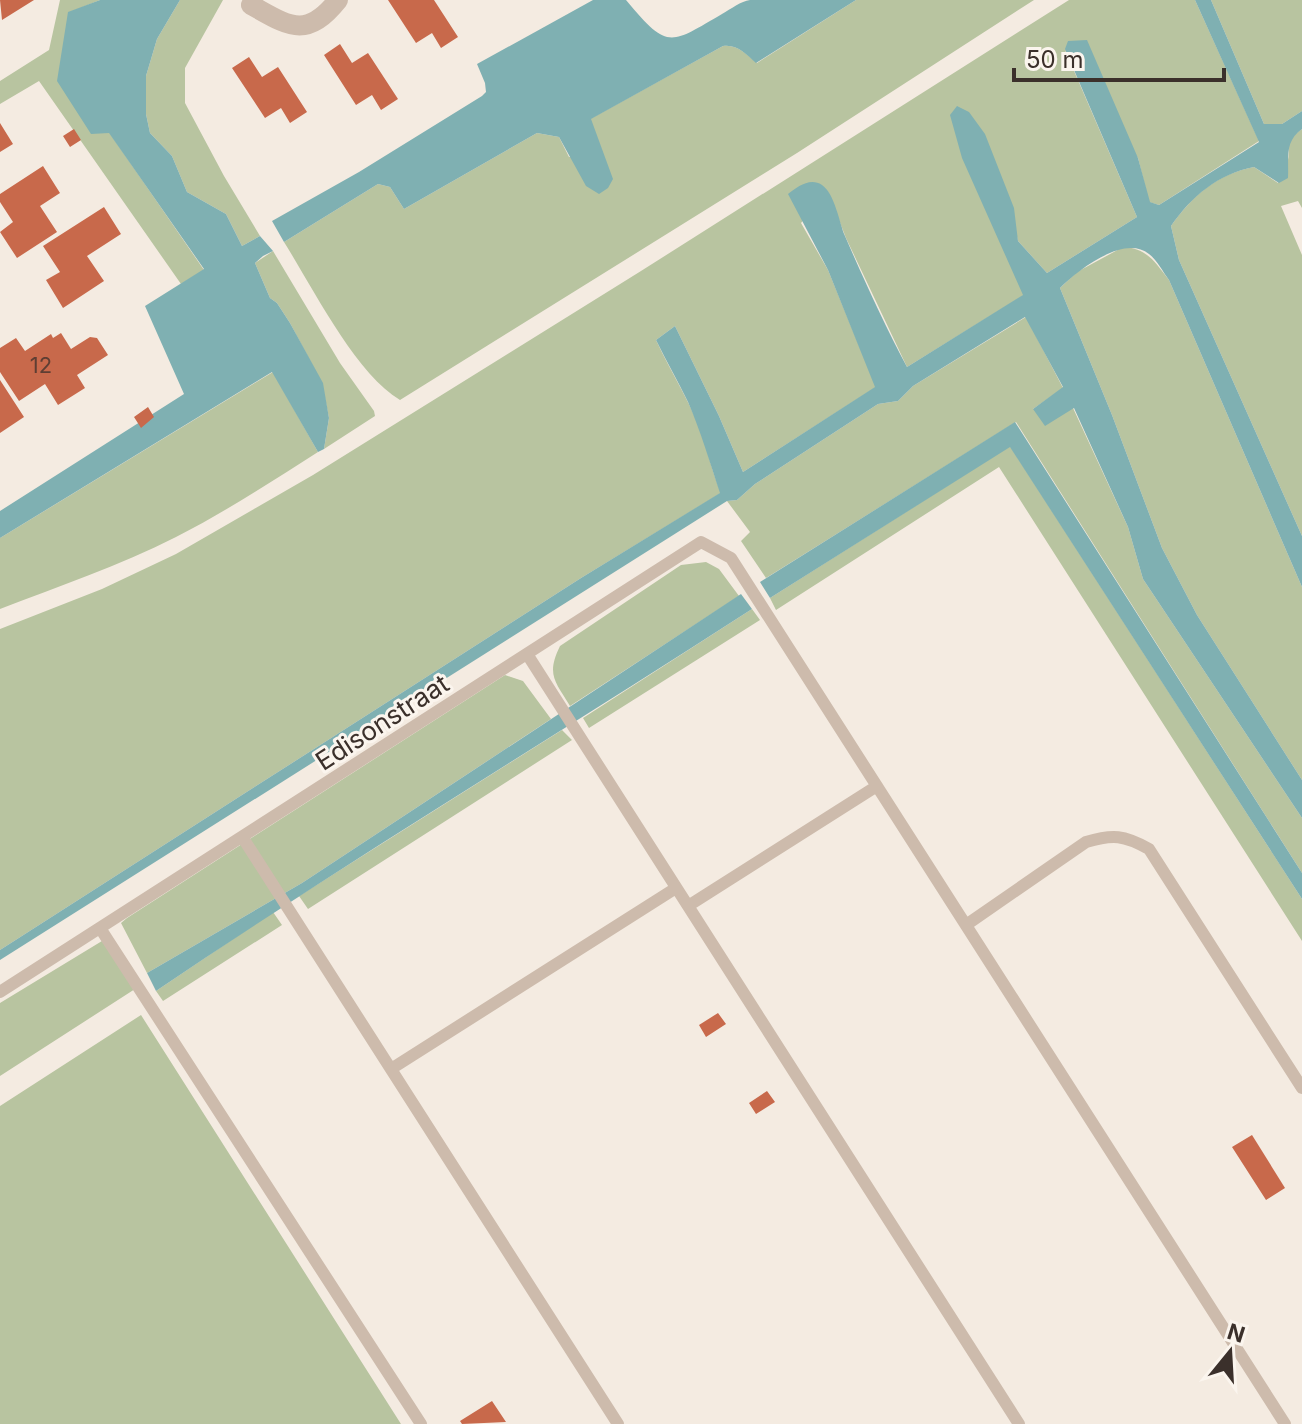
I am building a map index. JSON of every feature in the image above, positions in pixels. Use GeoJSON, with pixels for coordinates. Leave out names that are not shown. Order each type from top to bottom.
{"type":"FeatureCollection","features":[{"type":"Feature","properties":{"kind":"street"},"geometry":{"type":"LineString","coordinates":[[251,5],[287,25],[308,25],[323,19],[338,0]]}},
{"type":"Feature","properties":{"kind":"lane","name":"Edisonstraat"},"geometry":{"type":"LineString","coordinates":[[0,992],[701,542],[731,558],[877,786]]}},
{"type":"Feature","properties":{"kind":"lane"},"geometry":{"type":"LineString","coordinates":[[527,654],[1019,1424]]}},
{"type":"Feature","properties":{"kind":"lane"},"geometry":{"type":"LineString","coordinates":[[688,906],[877,786],[1285,1424]]}},
{"type":"Feature","properties":{"kind":"lane"},"geometry":{"type":"LineString","coordinates":[[966,925],[1086,842],[1109,835],[1131,839],[1149,849],[1302,1088]]}},
{"type":"Feature","properties":{"kind":"lane"},"geometry":{"type":"LineString","coordinates":[[243,838],[618,1424]]}},
{"type":"Feature","properties":{"kind":"lane"},"geometry":{"type":"LineString","coordinates":[[391,1069],[676,888]]}},
{"type":"Feature","properties":{"kind":"lane"},"geometry":{"type":"LineString","coordinates":[[100,928],[421,1424]]}},
{"type":"Feature","properties":{"kind":"green space"},"geometry":{"type":"Polygon","coordinates":[[[60,0],[100,0],[68,13],[109,132],[204,270],[181,284],[39,81],[0,104],[0,81],[49,50],[60,0]]]}},
{"type":"Feature","properties":{"kind":"green space"},"geometry":{"type":"Polygon","coordinates":[[[180,0],[223,0],[185,68],[185,103],[260,236],[242,246],[226,214],[187,192],[172,156],[150,133],[146,114],[146,76],[157,39],[180,0]]]}},
{"type":"Feature","properties":{"kind":"green space"},"geometry":{"type":"Polygon","coordinates":[[[856,0],[1034,0],[797,153],[400,400],[383,387],[351,350],[284,242],[378,184],[390,187],[404,209],[537,133],[559,137],[569,157],[602,151],[590,119],[723,46],[737,48],[757,63],[856,0]]]}},
{"type":"Feature","properties":{"kind":"green space"},"geometry":{"type":"Polygon","coordinates":[[[1069,0],[1195,0],[1259,141],[1159,205],[1149,202],[1138,158],[1065,50],[1137,217],[1047,273],[1018,241],[1015,228],[1010,262],[1024,295],[907,367],[846,238],[828,192],[801,223],[828,270],[876,387],[743,472],[675,326],[656,340],[695,417],[721,493],[581,578],[0,950],[0,629],[102,589],[176,554],[313,475],[1069,0]]]}},
{"type":"Feature","properties":{"kind":"green space"},"geometry":{"type":"Polygon","coordinates":[[[1211,0],[1302,0],[1302,111],[1282,124],[1264,124],[1211,0]]]}},
{"type":"Feature","properties":{"kind":"green space"},"geometry":{"type":"Polygon","coordinates":[[[1302,129],[1302,208],[1298,201],[1281,206],[1302,255],[1302,536],[1179,260],[1171,226],[1207,188],[1241,170],[1254,167],[1278,183],[1287,164],[1290,142],[1302,129]]]}},
{"type":"Feature","properties":{"kind":"green space"},"geometry":{"type":"Polygon","coordinates":[[[1123,247],[1144,253],[1169,280],[1302,587],[1302,780],[1197,615],[1162,548],[1060,288],[1077,272],[1123,247]]]}},
{"type":"Feature","properties":{"kind":"green space"},"geometry":{"type":"Polygon","coordinates":[[[273,251],[340,363],[374,411],[375,416],[324,449],[329,418],[322,383],[290,323],[270,298],[255,263],[273,251]]]}},
{"type":"Feature","properties":{"kind":"green space"},"geometry":{"type":"Polygon","coordinates":[[[1026,317],[1063,388],[1033,409],[1073,408],[1128,527],[1143,579],[1302,818],[1302,873],[1016,422],[766,578],[741,541],[750,532],[727,501],[737,500],[755,484],[878,404],[898,401],[913,386],[1026,317]]]}},
{"type":"Feature","properties":{"kind":"green space"},"geometry":{"type":"Polygon","coordinates":[[[273,372],[318,452],[176,537],[0,609],[0,538],[273,372]]]}},
{"type":"Feature","properties":{"kind":"green space"},"geometry":{"type":"Polygon","coordinates":[[[1010,446],[1302,899],[1302,941],[999,467],[776,610],[770,598],[1010,446]]]}},
{"type":"Feature","properties":{"kind":"green space"},"geometry":{"type":"Polygon","coordinates":[[[706,562],[719,569],[739,596],[570,706],[554,678],[554,664],[560,646],[681,565],[706,562]]]}},
{"type":"Feature","properties":{"kind":"green space"},"geometry":{"type":"Polygon","coordinates":[[[752,609],[760,620],[589,728],[583,718],[752,609]]]}},
{"type":"Feature","properties":{"kind":"green space"},"geometry":{"type":"Polygon","coordinates":[[[505,675],[523,681],[551,719],[302,883],[147,973],[121,923],[127,918],[505,675]]]}},
{"type":"Feature","properties":{"kind":"green space"},"geometry":{"type":"Polygon","coordinates":[[[562,730],[572,740],[308,909],[299,896],[562,730]]]}},
{"type":"Feature","properties":{"kind":"green space"},"geometry":{"type":"Polygon","coordinates":[[[273,912],[282,925],[163,1001],[156,991],[273,912]]]}},
{"type":"Feature","properties":{"kind":"green space"},"geometry":{"type":"Polygon","coordinates":[[[102,941],[135,989],[0,1076],[0,1003],[102,941]]]}},
{"type":"Feature","properties":{"kind":"green space"},"geometry":{"type":"Polygon","coordinates":[[[141,1015],[401,1424],[0,1424],[0,1106],[141,1015]]]}},
{"type":"Feature","properties":{"kind":"water"},"geometry":{"type":"Polygon","coordinates":[[[100,0],[180,0],[157,39],[146,76],[146,114],[150,133],[172,156],[187,192],[226,214],[242,246],[260,236],[273,251],[255,263],[270,298],[290,323],[323,383],[329,418],[324,449],[318,452],[272,372],[0,538],[0,511],[184,394],[145,306],[204,269],[109,133],[91,134],[57,81],[68,12],[100,0]]]}},
{"type":"Feature","properties":{"kind":"water"},"geometry":{"type":"Polygon","coordinates":[[[593,0],[626,0],[651,28],[670,37],[691,32],[750,0],[856,0],[756,63],[737,48],[723,46],[591,119],[613,179],[608,188],[599,194],[586,186],[559,137],[537,133],[404,209],[390,187],[378,184],[284,242],[272,221],[482,96],[486,92],[485,83],[477,64],[593,0]]]}},
{"type":"Feature","properties":{"kind":"water"},"geometry":{"type":"Polygon","coordinates":[[[1195,0],[1211,0],[1264,124],[1282,124],[1302,111],[1302,129],[1292,139],[1289,151],[1288,178],[1279,183],[1254,167],[1241,170],[1217,181],[1197,196],[1171,226],[1179,260],[1302,536],[1302,587],[1169,280],[1155,259],[1139,249],[1115,251],[1089,264],[1060,288],[1162,548],[1197,615],[1302,780],[1302,818],[1143,579],[1128,527],[1074,408],[1045,426],[1033,409],[1063,387],[1025,317],[913,386],[898,401],[878,404],[755,484],[737,500],[727,501],[0,960],[0,950],[581,578],[720,493],[688,402],[656,340],[675,326],[743,472],[875,387],[828,270],[788,194],[795,189],[808,182],[817,183],[830,195],[845,236],[907,367],[1023,295],[962,158],[950,115],[957,106],[969,112],[985,134],[1014,208],[1018,241],[1047,273],[1137,217],[1065,49],[1068,41],[1087,40],[1138,158],[1150,202],[1159,205],[1259,142],[1195,0]]]}},
{"type":"Feature","properties":{"kind":"water"},"geometry":{"type":"Polygon","coordinates":[[[1015,422],[1302,873],[1302,899],[1010,447],[770,598],[760,582],[1015,422]]]}},
{"type":"Feature","properties":{"kind":"water"},"geometry":{"type":"Polygon","coordinates":[[[741,594],[752,609],[156,991],[147,973],[302,883],[741,594]]]}},
{"type":"Feature","properties":{"kind":"building"},"geometry":{"type":"Polygon","coordinates":[[[0,0],[34,0],[2,20],[0,0]]]}},
{"type":"Feature","properties":{"kind":"building"},"geometry":{"type":"Polygon","coordinates":[[[388,0],[434,0],[458,37],[441,48],[432,33],[416,43],[388,0]]]}},
{"type":"Feature","properties":{"kind":"building"},"geometry":{"type":"Polygon","coordinates":[[[340,44],[352,63],[368,53],[398,99],[381,110],[372,95],[356,105],[324,55],[340,44]]]}},
{"type":"Feature","properties":{"kind":"building"},"geometry":{"type":"Polygon","coordinates":[[[249,57],[262,77],[278,67],[307,112],[290,123],[281,108],[265,118],[232,68],[249,57]]]}},
{"type":"Feature","properties":{"kind":"building"},"geometry":{"type":"Polygon","coordinates":[[[0,123],[13,144],[0,152],[0,123]]]}},
{"type":"Feature","properties":{"kind":"building"},"geometry":{"type":"Polygon","coordinates":[[[74,129],[81,140],[70,147],[63,136],[74,129]]]}},
{"type":"Feature","properties":{"kind":"building"},"geometry":{"type":"Polygon","coordinates":[[[43,166],[60,193],[40,206],[57,232],[17,258],[0,232],[13,222],[0,202],[0,194],[43,166]]]}},
{"type":"Feature","properties":{"kind":"building"},"geometry":{"type":"Polygon","coordinates":[[[104,207],[121,234],[87,256],[104,281],[63,308],[46,280],[60,272],[43,246],[104,207]]]}},
{"type":"Feature","properties":{"kind":"building"},"geometry":{"type":"Polygon","coordinates":[[[61,333],[71,349],[90,337],[97,338],[108,355],[77,375],[85,388],[58,405],[45,384],[19,401],[0,372],[0,348],[16,338],[25,351],[51,334],[53,338],[61,333]]]}},
{"type":"Feature","properties":{"kind":"building"},"geometry":{"type":"Polygon","coordinates":[[[0,380],[24,417],[0,433],[0,380]]]}},
{"type":"Feature","properties":{"kind":"building"},"geometry":{"type":"Polygon","coordinates":[[[148,407],[154,417],[141,428],[134,417],[148,407]]]}},
{"type":"Feature","properties":{"kind":"building"},"geometry":{"type":"Polygon","coordinates":[[[718,1013],[726,1024],[706,1037],[699,1025],[718,1013]]]}},
{"type":"Feature","properties":{"kind":"building"},"geometry":{"type":"Polygon","coordinates":[[[767,1091],[775,1102],[756,1114],[749,1103],[767,1091]]]}},
{"type":"Feature","properties":{"kind":"building"},"geometry":{"type":"Polygon","coordinates":[[[1252,1135],[1285,1188],[1266,1200],[1232,1147],[1252,1135]]]}},
{"type":"Feature","properties":{"kind":"building"},"geometry":{"type":"Polygon","coordinates":[[[492,1401],[506,1422],[462,1424],[460,1421],[492,1401]]]}}]}
